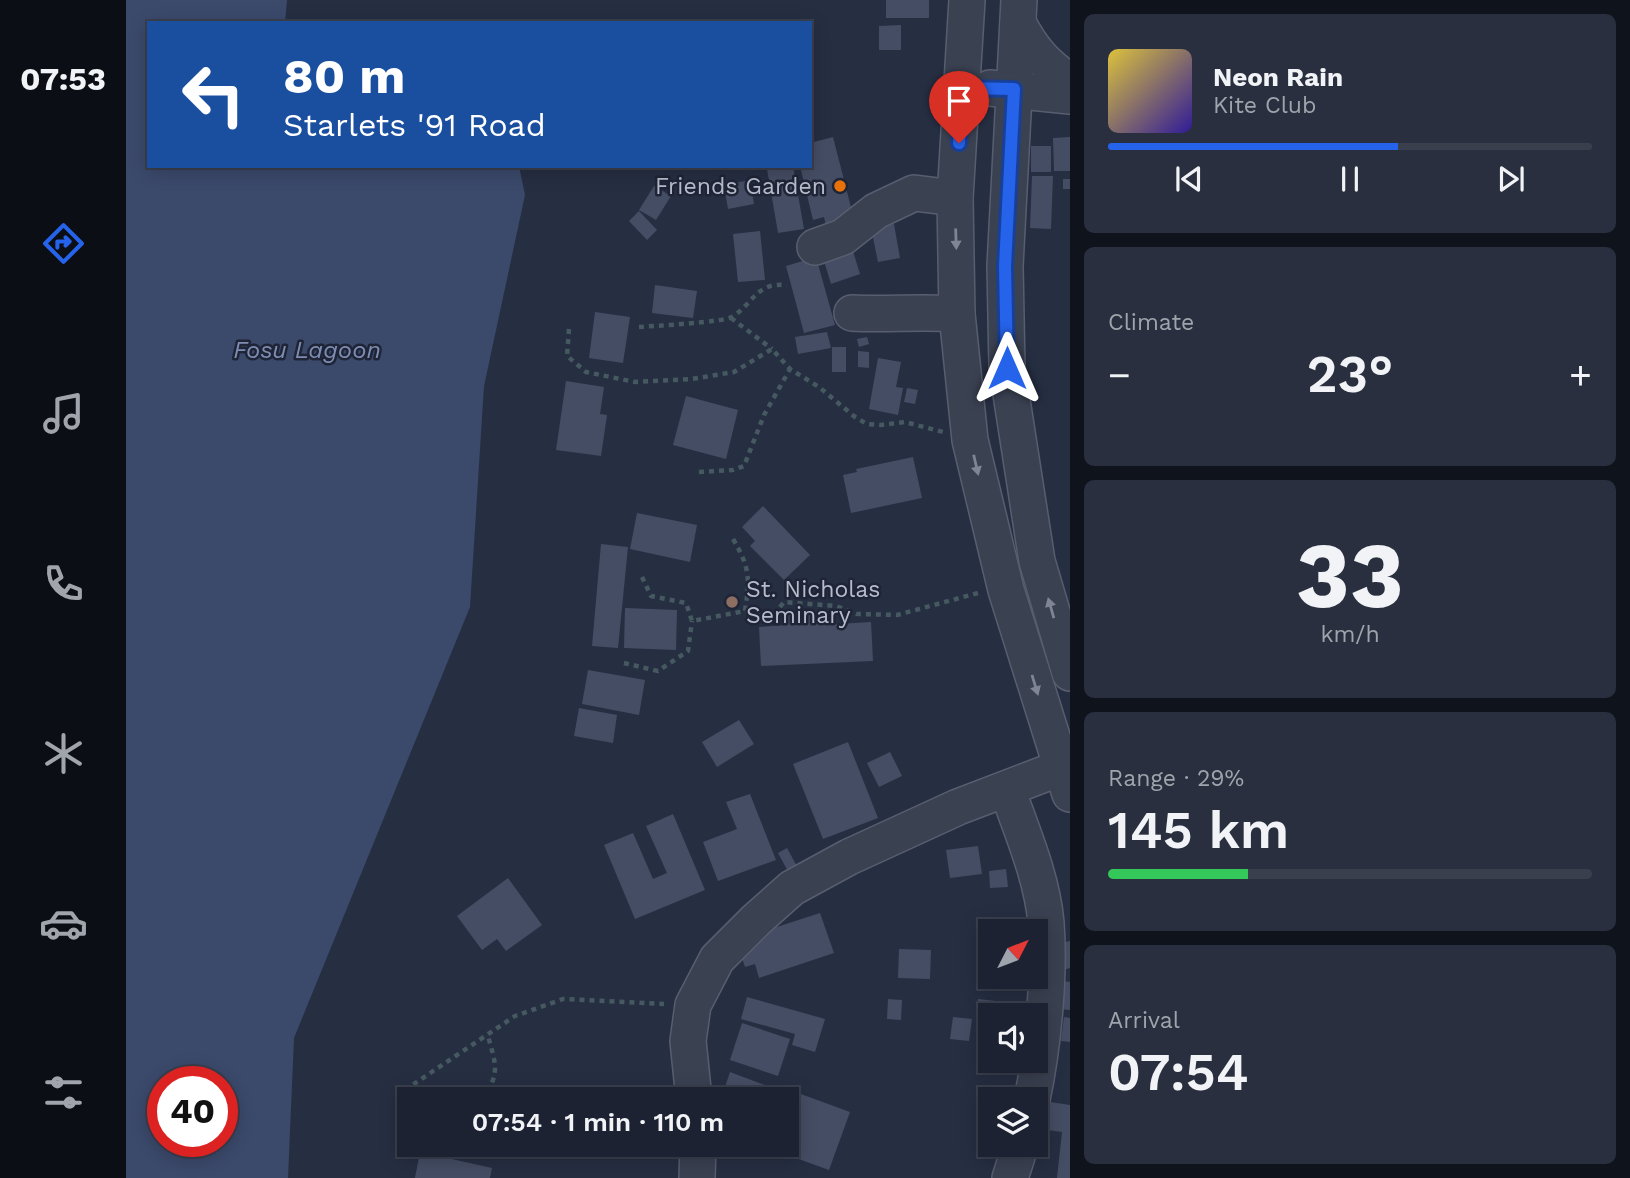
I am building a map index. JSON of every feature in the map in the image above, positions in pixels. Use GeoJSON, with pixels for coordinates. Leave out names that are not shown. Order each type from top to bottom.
{"type":"FeatureCollection","features":[{"type":"Feature","properties":{"kind":"street"},"geometry":{"type":"LineString","coordinates":[[693,1087],[688,1041],[693,1005],[717,959],[792,888],[849,857],[958,807],[1007,789],[1065,781],[1006,590],[971,440],[957,314],[955,198],[967,0]]}},
{"type":"Feature","properties":{"kind":"street"},"geometry":{"type":"LineString","coordinates":[[1019,12],[1032,49],[1045,64],[1070,82]]}},
{"type":"Feature","properties":{"kind":"street"},"geometry":{"type":"LineString","coordinates":[[1019,12],[1005,266],[1007,368],[1037,561],[1070,673]]}},
{"type":"Feature","properties":{"kind":"street"},"geometry":{"type":"LineString","coordinates":[[962,88],[1014,89],[1070,96]]}},
{"type":"Feature","properties":{"kind":"street"},"geometry":{"type":"LineString","coordinates":[[815,247],[843,237],[876,211],[914,193],[955,198]]}},
{"type":"Feature","properties":{"kind":"street"},"geometry":{"type":"LineString","coordinates":[[852,313],[957,314]]}},
{"type":"Feature","properties":{"kind":"street"},"geometry":{"type":"LineString","coordinates":[[1007,789],[1038,884],[1046,922],[1047,960],[1039,1066],[1035,1087]]}},
{"type":"Feature","properties":{"kind":"street"},"geometry":{"type":"LineString","coordinates":[[696,1178],[697,1157]]}},
{"type":"Feature","properties":{"kind":"street"},"geometry":{"type":"LineString","coordinates":[[1010,1178],[1017,1157]]}},
{"type":"Feature","properties":{"kind":"path"},"geometry":{"type":"LineString","coordinates":[[639,327],[731,318],[762,289],[787,285]]}},
{"type":"Feature","properties":{"kind":"path"},"geometry":{"type":"LineString","coordinates":[[731,318],[772,349],[790,369],[819,387],[867,424],[905,422],[971,440]]}},
{"type":"Feature","properties":{"kind":"path"},"geometry":{"type":"LineString","coordinates":[[569,329],[567,356],[586,372],[635,382],[692,379],[734,372],[772,349]]}},
{"type":"Feature","properties":{"kind":"path"},"geometry":{"type":"LineString","coordinates":[[699,472],[733,470],[744,466],[764,415],[790,369]]}},
{"type":"Feature","properties":{"kind":"path"},"geometry":{"type":"LineString","coordinates":[[733,539],[743,556],[750,579],[745,611]]}},
{"type":"Feature","properties":{"kind":"path"},"geometry":{"type":"LineString","coordinates":[[624,663],[659,671],[688,651],[692,621],[686,604],[651,596],[642,577]]}},
{"type":"Feature","properties":{"kind":"path"},"geometry":{"type":"LineString","coordinates":[[692,621],[745,611],[772,617],[784,602],[836,606],[857,614],[897,615],[979,593],[1006,590]]}},
{"type":"Feature","properties":{"kind":"path"},"geometry":{"type":"LineString","coordinates":[[409,1087],[515,1016],[563,999],[693,1005]]}},
{"type":"Feature","properties":{"kind":"path"},"geometry":{"type":"LineString","coordinates":[[488,1036],[496,1066],[491,1087]]}},
{"type":"Feature","properties":{"kind":"water","name":"Fosu Lagoon"},"geometry":{"type":"Polygon","coordinates":[[[126,0],[287,0],[285,21],[147,21],[147,168],[519,168],[525,195],[484,386],[470,607],[294,1038],[288,1178],[126,1178],[126,0]]]}},
{"type":"Feature","properties":{"kind":"building"},"geometry":{"type":"Polygon","coordinates":[[[886,0],[929,0],[929,18],[886,18],[886,0]]]}},
{"type":"Feature","properties":{"kind":"building"},"geometry":{"type":"Polygon","coordinates":[[[901,25],[901,50],[879,50],[879,26],[901,25]]]}},
{"type":"Feature","properties":{"kind":"building"},"geometry":{"type":"Polygon","coordinates":[[[833,137],[854,219],[826,226],[824,217],[813,220],[800,168],[812,168],[812,142],[833,137]]]}},
{"type":"Feature","properties":{"kind":"building"},"geometry":{"type":"Polygon","coordinates":[[[1070,137],[1070,171],[1054,171],[1053,138],[1070,137]]]}},
{"type":"Feature","properties":{"kind":"building"},"geometry":{"type":"Polygon","coordinates":[[[1031,146],[1051,146],[1051,172],[1031,172],[1031,146]]]}},
{"type":"Feature","properties":{"kind":"building"},"geometry":{"type":"Polygon","coordinates":[[[793,168],[804,229],[778,233],[767,169],[793,168]]]}},
{"type":"Feature","properties":{"kind":"building"},"geometry":{"type":"Polygon","coordinates":[[[1032,176],[1053,176],[1051,229],[1030,228],[1032,176]]]}},
{"type":"Feature","properties":{"kind":"building"},"geometry":{"type":"Polygon","coordinates":[[[1063,179],[1070,179],[1070,189],[1063,189],[1063,179]]]}},
{"type":"Feature","properties":{"kind":"building"},"geometry":{"type":"Polygon","coordinates":[[[750,180],[754,204],[728,209],[724,185],[750,180]]]}},
{"type":"Feature","properties":{"kind":"building"},"geometry":{"type":"Polygon","coordinates":[[[654,186],[671,196],[656,220],[639,210],[654,186]]]}},
{"type":"Feature","properties":{"kind":"building"},"geometry":{"type":"Polygon","coordinates":[[[639,211],[657,230],[647,240],[629,221],[639,211]]]}},
{"type":"Feature","properties":{"kind":"building"},"geometry":{"type":"Polygon","coordinates":[[[894,224],[900,258],[878,262],[871,228],[894,224]]]}},
{"type":"Feature","properties":{"kind":"building"},"geometry":{"type":"Polygon","coordinates":[[[760,231],[765,280],[738,282],[733,234],[760,231]]]}},
{"type":"Feature","properties":{"kind":"building"},"geometry":{"type":"Polygon","coordinates":[[[853,251],[860,274],[831,284],[824,261],[853,251]]]}},
{"type":"Feature","properties":{"kind":"building"},"geometry":{"type":"Polygon","coordinates":[[[816,257],[835,325],[804,333],[786,266],[816,257]]]}},
{"type":"Feature","properties":{"kind":"building"},"geometry":{"type":"Polygon","coordinates":[[[655,285],[697,291],[693,318],[652,313],[655,285]]]}},
{"type":"Feature","properties":{"kind":"building"},"geometry":{"type":"Polygon","coordinates":[[[595,312],[630,317],[623,363],[589,358],[595,312]]]}},
{"type":"Feature","properties":{"kind":"building"},"geometry":{"type":"Polygon","coordinates":[[[827,332],[831,348],[798,354],[795,337],[827,332]]]}},
{"type":"Feature","properties":{"kind":"building"},"geometry":{"type":"Polygon","coordinates":[[[867,337],[869,344],[859,347],[857,339],[867,337]]]}},
{"type":"Feature","properties":{"kind":"building"},"geometry":{"type":"Polygon","coordinates":[[[832,347],[846,347],[846,372],[832,372],[832,347]]]}},
{"type":"Feature","properties":{"kind":"building"},"geometry":{"type":"Polygon","coordinates":[[[858,351],[869,352],[869,368],[858,367],[858,351]]]}},
{"type":"Feature","properties":{"kind":"building"},"geometry":{"type":"Polygon","coordinates":[[[878,358],[901,362],[896,387],[903,388],[898,415],[869,409],[878,358]]]}},
{"type":"Feature","properties":{"kind":"building"},"geometry":{"type":"Polygon","coordinates":[[[566,381],[604,387],[600,414],[607,415],[601,456],[556,450],[566,381]]]}},
{"type":"Feature","properties":{"kind":"building"},"geometry":{"type":"Polygon","coordinates":[[[907,388],[918,390],[915,404],[904,402],[907,388]]]}},
{"type":"Feature","properties":{"kind":"building"},"geometry":{"type":"Polygon","coordinates":[[[686,396],[738,410],[726,459],[673,445],[686,396]]]}},
{"type":"Feature","properties":{"kind":"building"},"geometry":{"type":"Polygon","coordinates":[[[913,457],[922,498],[851,513],[843,475],[857,472],[856,469],[913,457]]]}},
{"type":"Feature","properties":{"kind":"building"},"geometry":{"type":"Polygon","coordinates":[[[763,506],[810,555],[784,580],[750,546],[755,541],[742,527],[763,506]]]}},
{"type":"Feature","properties":{"kind":"building"},"geometry":{"type":"Polygon","coordinates":[[[637,513],[697,525],[690,562],[630,549],[637,513]]]}},
{"type":"Feature","properties":{"kind":"building"},"geometry":{"type":"Polygon","coordinates":[[[601,544],[628,547],[618,648],[592,646],[601,544]]]}},
{"type":"Feature","properties":{"kind":"building"},"geometry":{"type":"Polygon","coordinates":[[[625,608],[677,610],[676,650],[624,648],[625,608]]]}},
{"type":"Feature","properties":{"kind":"building"},"geometry":{"type":"Polygon","coordinates":[[[822,611],[822,625],[871,622],[873,661],[761,666],[759,627],[788,625],[787,613],[822,611]]]}},
{"type":"Feature","properties":{"kind":"building"},"geometry":{"type":"Polygon","coordinates":[[[588,670],[645,680],[639,715],[582,704],[588,670]]]}},
{"type":"Feature","properties":{"kind":"building"},"geometry":{"type":"Polygon","coordinates":[[[579,708],[617,715],[613,743],[574,736],[579,708]]]}},
{"type":"Feature","properties":{"kind":"building"},"geometry":{"type":"Polygon","coordinates":[[[739,720],[754,744],[717,767],[702,742],[739,720]]]}},
{"type":"Feature","properties":{"kind":"building"},"geometry":{"type":"Polygon","coordinates":[[[848,742],[878,818],[823,839],[793,764],[848,742]]]}},
{"type":"Feature","properties":{"kind":"building"},"geometry":{"type":"Polygon","coordinates":[[[890,752],[902,776],[879,787],[867,763],[890,752]]]}},
{"type":"Feature","properties":{"kind":"building"},"geometry":{"type":"Polygon","coordinates":[[[750,794],[776,860],[718,881],[703,842],[737,829],[726,802],[750,794]]]}},
{"type":"Feature","properties":{"kind":"building"},"geometry":{"type":"Polygon","coordinates":[[[673,814],[705,890],[635,919],[604,845],[633,833],[653,879],[667,873],[646,826],[673,814]]]}},
{"type":"Feature","properties":{"kind":"building"},"geometry":{"type":"Polygon","coordinates":[[[978,846],[982,874],[950,878],[946,850],[978,846]]]}},
{"type":"Feature","properties":{"kind":"building"},"geometry":{"type":"Polygon","coordinates":[[[787,848],[799,870],[790,875],[778,853],[787,848]]]}},
{"type":"Feature","properties":{"kind":"building"},"geometry":{"type":"Polygon","coordinates":[[[1006,869],[1008,887],[990,888],[989,871],[1006,869]]]}},
{"type":"Feature","properties":{"kind":"building"},"geometry":{"type":"Polygon","coordinates":[[[508,878],[542,925],[506,951],[497,939],[482,950],[457,916],[508,878]]]}},
{"type":"Feature","properties":{"kind":"building"},"geometry":{"type":"Polygon","coordinates":[[[820,913],[834,953],[759,978],[755,964],[745,967],[740,952],[746,937],[820,913]]]}},
{"type":"Feature","properties":{"kind":"building"},"geometry":{"type":"Polygon","coordinates":[[[1070,941],[1070,968],[1063,970],[1058,944],[1070,941]]]}},
{"type":"Feature","properties":{"kind":"building"},"geometry":{"type":"Polygon","coordinates":[[[899,949],[931,950],[930,979],[898,978],[899,949]]]}},
{"type":"Feature","properties":{"kind":"building"},"geometry":{"type":"Polygon","coordinates":[[[1063,981],[1070,982],[1070,1010],[1060,1009],[1063,981]]]}},
{"type":"Feature","properties":{"kind":"building"},"geometry":{"type":"Polygon","coordinates":[[[747,997],[825,1019],[815,1052],[792,1045],[795,1034],[741,1019],[747,997]]]}},
{"type":"Feature","properties":{"kind":"building"},"geometry":{"type":"Polygon","coordinates":[[[888,999],[902,1000],[901,1020],[887,1019],[888,999]]]}},
{"type":"Feature","properties":{"kind":"building"},"geometry":{"type":"Polygon","coordinates":[[[978,999],[1014,1003],[978,1003],[977,1018],[978,999]]]}},
{"type":"Feature","properties":{"kind":"building"},"geometry":{"type":"Polygon","coordinates":[[[953,1017],[972,1019],[969,1041],[950,1039],[953,1017]]]}},
{"type":"Feature","properties":{"kind":"building"},"geometry":{"type":"Polygon","coordinates":[[[1064,1017],[1070,1018],[1070,1042],[1061,1041],[1064,1017]]]}},
{"type":"Feature","properties":{"kind":"building"},"geometry":{"type":"Polygon","coordinates":[[[742,1023],[790,1039],[778,1076],[730,1060],[742,1023]]]}},
{"type":"Feature","properties":{"kind":"building"},"geometry":{"type":"Polygon","coordinates":[[[730,1072],[770,1087],[725,1087],[730,1072]]]}},
{"type":"Feature","properties":{"kind":"building"},"geometry":{"type":"Polygon","coordinates":[[[799,1093],[850,1112],[829,1170],[793,1157],[799,1157],[799,1093]]]}},
{"type":"Feature","properties":{"kind":"building"},"geometry":{"type":"Polygon","coordinates":[[[1050,1102],[1070,1105],[1070,1178],[1057,1178],[1062,1132],[1048,1130],[1050,1102]]]}},
{"type":"Feature","properties":{"kind":"building"},"geometry":{"type":"Polygon","coordinates":[[[419,1157],[442,1157],[492,1168],[490,1178],[415,1178],[419,1157]]]}},
{"type":"Feature","properties":{"kind":"place","name":"Friends Garden"},"geometry":{"type":"Point","coordinates":[840,186]}},
{"type":"Feature","properties":{"kind":"place","name":"St. Nicholas Seminary"},"geometry":{"type":"Point","coordinates":[732,602]}},
{"type":"Feature","properties":{"kind":"route"},"geometry":{"type":"LineString","coordinates":[[959,143],[962,88],[1014,89],[1005,266],[1007,368]]}}]}
